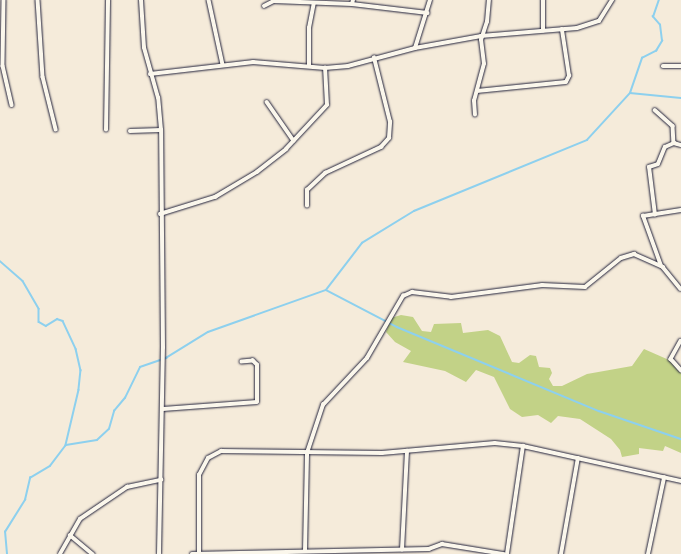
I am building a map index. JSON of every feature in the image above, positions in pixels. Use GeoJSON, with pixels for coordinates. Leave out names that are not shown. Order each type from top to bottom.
{"type":"FeatureCollection","features":[{"type":"Feature","properties":{"kind":"street"},"geometry":{"type":"LineString","coordinates":[[4,0],[3,66],[12,105]]}},
{"type":"Feature","properties":{"kind":"street"},"geometry":{"type":"LineString","coordinates":[[38,0],[43,77],[56,129]]}},
{"type":"Feature","properties":{"kind":"street"},"geometry":{"type":"LineString","coordinates":[[106,130],[108,0]]}},
{"type":"Feature","properties":{"kind":"street"},"geometry":{"type":"LineString","coordinates":[[141,0],[150,74],[158,98],[161,130],[160,214],[162,409],[159,554]]}},
{"type":"Feature","properties":{"kind":"street"},"geometry":{"type":"LineString","coordinates":[[209,0],[223,65]]}},
{"type":"Feature","properties":{"kind":"street"},"geometry":{"type":"LineString","coordinates":[[415,48],[430,0]]}},
{"type":"Feature","properties":{"kind":"street"},"geometry":{"type":"LineString","coordinates":[[475,115],[477,91],[484,64],[481,36],[487,22],[489,0]]}},
{"type":"Feature","properties":{"kind":"street"},"geometry":{"type":"LineString","coordinates":[[543,0],[543,31]]}},
{"type":"Feature","properties":{"kind":"street"},"geometry":{"type":"LineString","coordinates":[[150,74],[252,62],[325,68],[348,66],[415,48],[481,36],[562,30],[599,21],[612,0]]}},
{"type":"Feature","properties":{"kind":"street"},"geometry":{"type":"LineString","coordinates":[[264,6],[274,1],[314,3],[352,2],[427,13]]}},
{"type":"Feature","properties":{"kind":"street"},"geometry":{"type":"LineString","coordinates":[[309,66],[309,28],[314,3]]}},
{"type":"Feature","properties":{"kind":"street"},"geometry":{"type":"LineString","coordinates":[[477,91],[566,82],[569,76],[562,30]]}},
{"type":"Feature","properties":{"kind":"street"},"geometry":{"type":"LineString","coordinates":[[307,206],[308,190],[325,174],[380,147],[389,138],[390,122],[374,58]]}},
{"type":"Feature","properties":{"kind":"street"},"geometry":{"type":"LineString","coordinates":[[663,66],[681,66]]}},
{"type":"Feature","properties":{"kind":"street"},"geometry":{"type":"LineString","coordinates":[[160,214],[215,197],[257,172],[294,141],[327,106],[325,68]]}},
{"type":"Feature","properties":{"kind":"street"},"geometry":{"type":"LineString","coordinates":[[267,102],[294,141]]}},
{"type":"Feature","properties":{"kind":"street"},"geometry":{"type":"LineString","coordinates":[[655,110],[673,126],[674,143]]}},
{"type":"Feature","properties":{"kind":"street"},"geometry":{"type":"LineString","coordinates":[[130,131],[161,130]]}},
{"type":"Feature","properties":{"kind":"street"},"geometry":{"type":"LineString","coordinates":[[655,215],[648,167],[658,164],[663,149],[674,143],[681,145]]}},
{"type":"Feature","properties":{"kind":"street"},"geometry":{"type":"LineString","coordinates":[[661,266],[642,218],[681,210]]}},
{"type":"Feature","properties":{"kind":"street"},"geometry":{"type":"LineString","coordinates":[[305,551],[307,453],[324,405],[367,358],[384,325],[407,294],[447,298],[542,285],[585,287],[628,254],[645,256],[661,266],[681,289]]}},
{"type":"Feature","properties":{"kind":"street"},"geometry":{"type":"LineString","coordinates":[[681,341],[671,359],[681,370]]}},
{"type":"Feature","properties":{"kind":"street"},"geometry":{"type":"LineString","coordinates":[[162,409],[257,402],[257,365],[253,361],[242,362]]}},
{"type":"Feature","properties":{"kind":"street"},"geometry":{"type":"LineString","coordinates":[[199,554],[199,475],[208,458],[221,451],[307,453],[407,451],[484,444],[524,446],[681,482]]}},
{"type":"Feature","properties":{"kind":"street"},"geometry":{"type":"LineString","coordinates":[[507,554],[524,446]]}},
{"type":"Feature","properties":{"kind":"street"},"geometry":{"type":"LineString","coordinates":[[402,550],[407,451]]}},
{"type":"Feature","properties":{"kind":"street"},"geometry":{"type":"LineString","coordinates":[[561,554],[578,458]]}},
{"type":"Feature","properties":{"kind":"street"},"geometry":{"type":"LineString","coordinates":[[648,554],[664,478]]}},
{"type":"Feature","properties":{"kind":"street"},"geometry":{"type":"LineString","coordinates":[[60,554],[80,519],[127,487],[161,480]]}},
{"type":"Feature","properties":{"kind":"street"},"geometry":{"type":"LineString","coordinates":[[70,535],[93,554]]}},
{"type":"Feature","properties":{"kind":"street"},"geometry":{"type":"LineString","coordinates":[[192,554],[249,554],[305,551],[364,552],[429,549],[442,544],[496,554],[504,554]]}},
{"type":"Feature","properties":{"kind":"street"},"geometry":{"type":"LineString","coordinates":[[429,549],[429,554]]}},
{"type":"Feature","properties":{"kind":"green space"},"geometry":{"type":"Polygon","coordinates":[[[401,315],[413,317],[422,331],[431,332],[434,324],[461,323],[463,333],[488,330],[500,336],[512,362],[519,363],[530,355],[536,356],[539,367],[550,368],[552,373],[549,379],[553,386],[562,386],[587,374],[632,366],[644,349],[669,360],[681,373],[681,453],[665,446],[663,451],[639,448],[639,454],[622,457],[620,450],[611,439],[580,419],[558,416],[551,423],[538,415],[522,417],[510,409],[494,377],[476,370],[466,382],[445,371],[403,362],[411,351],[395,342],[386,332],[391,318],[401,315]]]}},
{"type":"Feature","properties":{"kind":"waterway"},"geometry":{"type":"LineString","coordinates":[[7,554],[5,532],[25,500],[30,478],[50,466],[66,445],[97,440],[109,429],[114,411],[125,398],[140,367],[166,358],[208,332],[326,290],[362,243],[414,211],[587,140],[630,93],[642,58],[656,51],[662,41],[660,25],[653,17],[659,0]]}},
{"type":"Feature","properties":{"kind":"waterway"},"geometry":{"type":"LineString","coordinates":[[630,93],[681,98]]}},
{"type":"Feature","properties":{"kind":"waterway"},"geometry":{"type":"LineString","coordinates":[[0,261],[23,281],[39,309],[39,322],[46,326],[57,319],[63,321],[76,349],[81,370],[79,390],[66,445]]}},
{"type":"Feature","properties":{"kind":"waterway"},"geometry":{"type":"LineString","coordinates":[[326,290],[397,327],[599,411],[681,439]]}}]}
